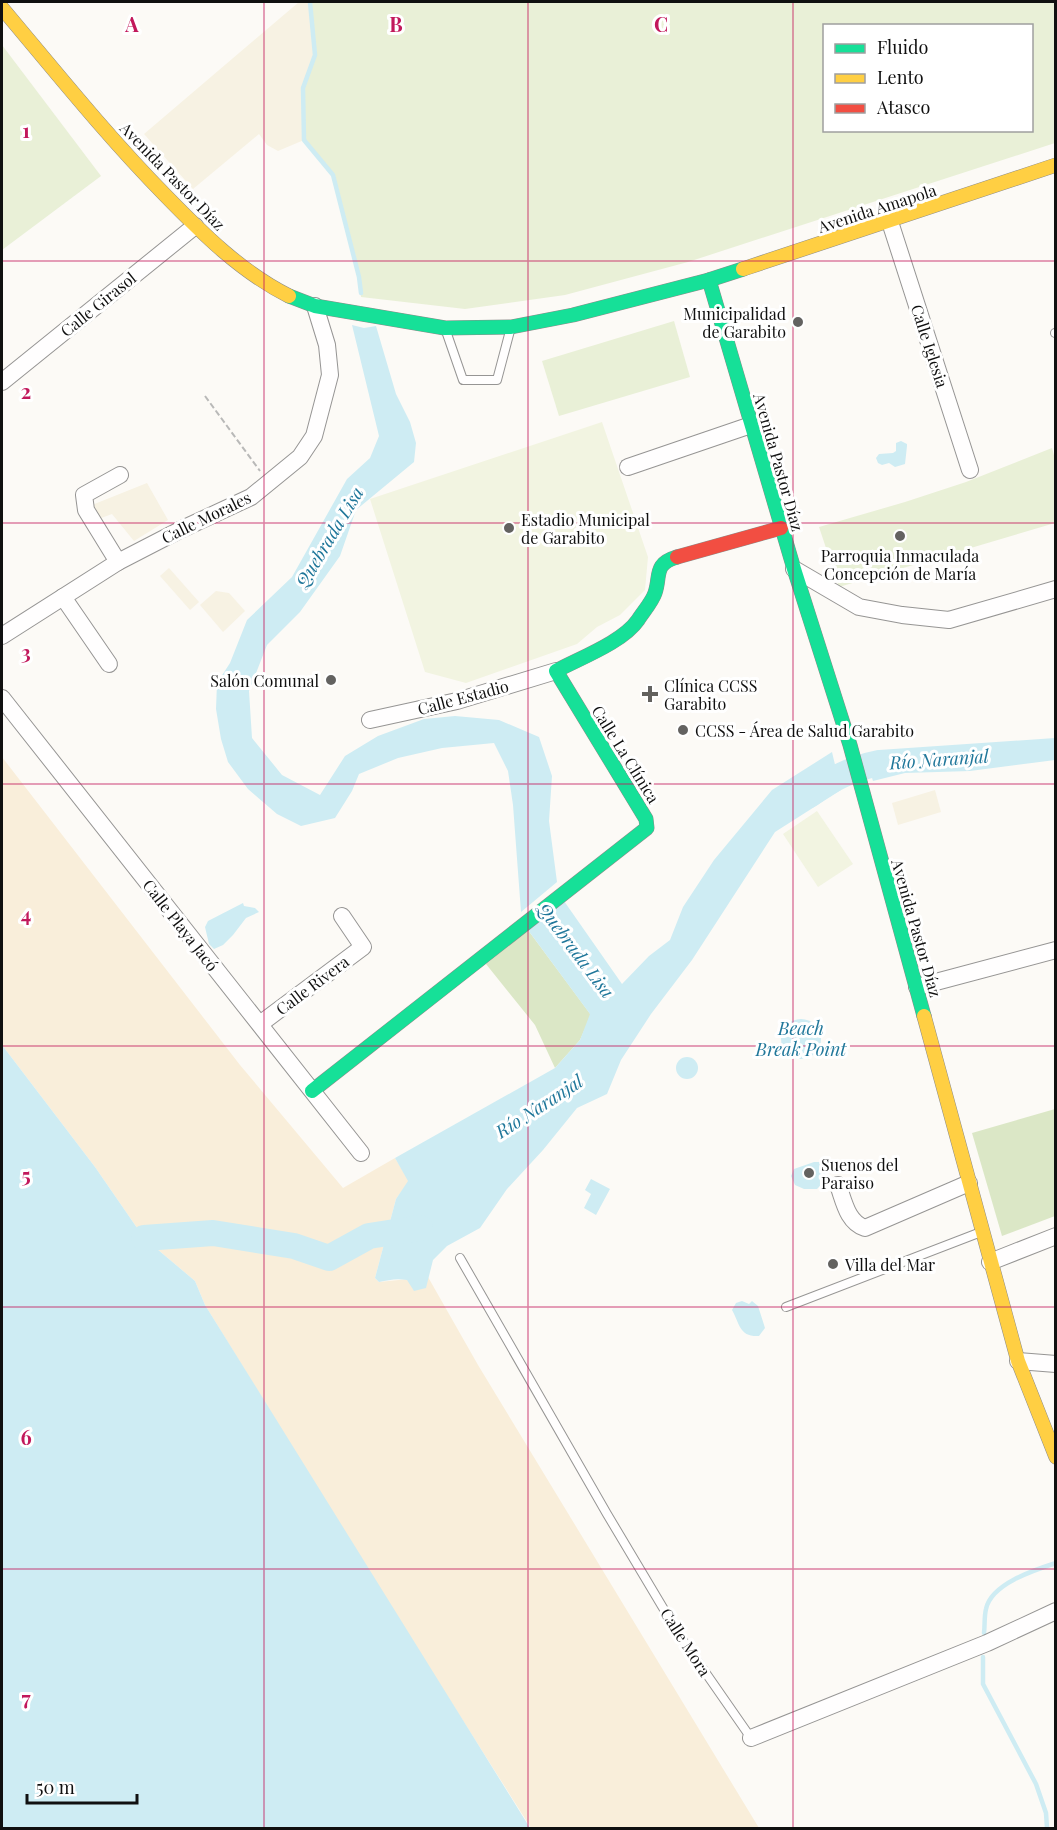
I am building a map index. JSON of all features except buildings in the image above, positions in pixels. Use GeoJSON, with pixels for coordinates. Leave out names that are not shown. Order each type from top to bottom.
{"type":"FeatureCollection","features":[{"type":"Feature","properties":{"kind":"street","name":"Avenida Pastor Díaz"},"geometry":{"type":"LineString","coordinates":[[2,8],[126,155],[195,226],[254,276],[287,295],[315,306],[445,327],[475,329],[511,327],[573,315],[709,280],[781,528],[850,745],[1018,1360],[1056,1457]]}},
{"type":"Feature","properties":{"kind":"street","name":"Avenida Amapola"},"geometry":{"type":"LineString","coordinates":[[709,280],[890,222],[1056,165]]}},
{"type":"Feature","properties":{"kind":"street","name":"Calle Iglesia"},"geometry":{"type":"LineString","coordinates":[[890,222],[970,470]]}},
{"type":"Feature","properties":{"kind":"street","name":"Calle Girasol"},"geometry":{"type":"LineString","coordinates":[[2,382],[195,226]]}},
{"type":"Feature","properties":{"kind":"street","name":"Calle Morales"},"geometry":{"type":"LineString","coordinates":[[2,636],[118,562],[250,497],[300,457],[314,436],[330,375],[327,345],[315,306]]}},
{"type":"Feature","properties":{"kind":"street"},"geometry":{"type":"LineString","coordinates":[[628,467],[751,425]]}},
{"type":"Feature","properties":{"kind":"street"},"geometry":{"type":"LineString","coordinates":[[118,562],[86,510],[84,495],[120,475]]}},
{"type":"Feature","properties":{"kind":"street"},"geometry":{"type":"LineString","coordinates":[[556,671],[616,639],[636,623],[655,593],[657,574],[667,560],[781,528]]}},
{"type":"Feature","properties":{"kind":"street"},"geometry":{"type":"LineString","coordinates":[[794,569],[859,607],[949,620],[1056,589]]}},
{"type":"Feature","properties":{"kind":"street"},"geometry":{"type":"LineString","coordinates":[[63,597],[109,664]]}},
{"type":"Feature","properties":{"kind":"street","name":"Calle Estadio"},"geometry":{"type":"LineString","coordinates":[[370,720],[457,701],[556,671]]}},
{"type":"Feature","properties":{"kind":"street","name":"Calle La Clínica"},"geometry":{"type":"LineString","coordinates":[[312,1091],[555,902],[643,832],[648,824],[556,671]]}},
{"type":"Feature","properties":{"kind":"street","name":"Calle Playa Jacó"},"geometry":{"type":"LineString","coordinates":[[2,698],[361,1153]]}},
{"type":"Feature","properties":{"kind":"street","name":"Calle Rivera"},"geometry":{"type":"LineString","coordinates":[[260,1024],[363,946],[342,916]]}},
{"type":"Feature","properties":{"kind":"street"},"geometry":{"type":"LineString","coordinates":[[917,987],[1056,950]]}},
{"type":"Feature","properties":{"kind":"street"},"geometry":{"type":"LineString","coordinates":[[838,1185],[852,1220],[857,1226],[865,1228],[969,1183]]}},
{"type":"Feature","properties":{"kind":"street"},"geometry":{"type":"LineString","coordinates":[[990,1262],[1056,1236]]}},
{"type":"Feature","properties":{"kind":"street"},"geometry":{"type":"LineString","coordinates":[[1018,1360],[1056,1364]]}},
{"type":"Feature","properties":{"kind":"street","name":"Calle Mora"},"geometry":{"type":"LineString","coordinates":[[751,1738],[987,1643],[1056,1611]]}},
{"type":"Feature","properties":{"kind":"lane"},"geometry":{"type":"LineString","coordinates":[[445,327],[463,380],[497,380],[511,327]]}},
{"type":"Feature","properties":{"kind":"lane"},"geometry":{"type":"LineString","coordinates":[[786,1307],[982,1232]]}},
{"type":"Feature","properties":{"kind":"lane","name":"Calle Mora"},"geometry":{"type":"LineString","coordinates":[[460,1258],[678,1633],[751,1738]]}},
{"type":"Feature","properties":{"kind":"path"},"geometry":{"type":"LineString","coordinates":[[205,396],[268,483]]}},
{"type":"Feature","properties":{"kind":"shaded area"},"geometry":{"type":"Polygon","coordinates":[[[299,2],[310,2],[315,55],[303,88],[304,140],[278,151],[267,145],[259,134],[193,189],[144,134],[299,2]]]}},
{"type":"Feature","properties":{"kind":"shaded area"},"geometry":{"type":"Polygon","coordinates":[[[147,483],[168,520],[134,541],[112,514],[96,520],[92,505],[147,483]]]}},
{"type":"Feature","properties":{"kind":"shaded area"},"geometry":{"type":"Polygon","coordinates":[[[169,568],[199,602],[190,610],[160,576],[169,568]]]}},
{"type":"Feature","properties":{"kind":"shaded area"},"geometry":{"type":"Polygon","coordinates":[[[216,591],[229,593],[245,611],[223,632],[200,605],[216,591]]]}},
{"type":"Feature","properties":{"kind":"shaded area"},"geometry":{"type":"Polygon","coordinates":[[[935,790],[941,812],[898,825],[892,803],[935,790]]]}},
{"type":"Feature","properties":{"kind":"green space"},"geometry":{"type":"Polygon","coordinates":[[[310,2],[1055,2],[1055,143],[688,262],[565,295],[465,309],[361,297],[359,277],[333,175],[304,140],[303,88],[315,55],[310,2]]]}},
{"type":"Feature","properties":{"kind":"green space"},"geometry":{"type":"Polygon","coordinates":[[[2,45],[101,176],[2,250],[2,45]]]}},
{"type":"Feature","properties":{"kind":"green space"},"geometry":{"type":"Polygon","coordinates":[[[674,321],[690,377],[559,416],[542,361],[674,321]]]}},
{"type":"Feature","properties":{"kind":"green space","name":"Estadio Municipal de Garabito"},"geometry":{"type":"Polygon","coordinates":[[[602,422],[648,557],[645,590],[620,615],[597,627],[577,644],[466,683],[425,672],[370,499],[602,422]]]}},
{"type":"Feature","properties":{"kind":"green space"},"geometry":{"type":"Polygon","coordinates":[[[1052,448],[1055,459],[1055,523],[839,587],[819,527],[966,482],[1052,448]]]}},
{"type":"Feature","properties":{"kind":"green space"},"geometry":{"type":"Polygon","coordinates":[[[817,811],[853,864],[818,887],[783,834],[817,811]]]}},
{"type":"Feature","properties":{"kind":"green space"},"geometry":{"type":"Polygon","coordinates":[[[528,930],[591,1015],[580,1040],[555,1068],[535,1025],[486,964],[528,930]]]}},
{"type":"Feature","properties":{"kind":"green space"},"geometry":{"type":"Polygon","coordinates":[[[1055,1109],[1055,1216],[1002,1236],[972,1133],[1055,1109]]]}},
{"type":"Feature","properties":{"kind":"sand"},"geometry":{"type":"Polygon","coordinates":[[[2,757],[240,1065],[343,1188],[395,1158],[409,1181],[396,1199],[375,1278],[379,1282],[428,1277],[478,1365],[759,1828],[531,1828],[377,1585],[205,1305],[195,1281],[144,1238],[95,1167],[2,1045],[2,757]]]}},
{"type":"Feature","properties":{"kind":"water"},"geometry":{"type":"Polygon","coordinates":[[[352,325],[364,328],[376,326],[396,394],[410,422],[416,443],[414,462],[356,510],[340,556],[300,612],[267,645],[249,691],[252,738],[282,775],[320,795],[345,756],[378,736],[424,719],[455,716],[499,720],[539,737],[552,776],[549,821],[557,882],[521,912],[513,805],[508,771],[494,743],[442,748],[398,758],[359,774],[352,791],[335,818],[301,826],[277,814],[248,789],[228,762],[221,739],[216,709],[217,683],[230,663],[247,620],[292,577],[347,479],[370,458],[379,436],[352,325]]]}},
{"type":"Feature","properties":{"kind":"water"},"geometry":{"type":"Polygon","coordinates":[[[901,441],[907,444],[905,464],[895,467],[889,463],[882,465],[878,463],[876,458],[879,454],[893,453],[896,451],[896,443],[901,441]]]}},
{"type":"Feature","properties":{"kind":"water"},"geometry":{"type":"Polygon","coordinates":[[[1055,738],[1055,760],[970,771],[905,773],[873,781],[865,756],[879,750],[1055,738]]]}},
{"type":"Feature","properties":{"kind":"water"},"geometry":{"type":"Polygon","coordinates":[[[832,752],[841,790],[775,832],[692,960],[651,1014],[621,1060],[607,1094],[577,1108],[507,1189],[480,1228],[447,1246],[433,1260],[426,1288],[414,1291],[407,1280],[403,1279],[379,1282],[375,1278],[396,1199],[408,1181],[395,1158],[555,1068],[580,1040],[590,1014],[528,930],[564,901],[622,984],[649,956],[670,940],[683,907],[714,860],[772,790],[832,752]]]}},
{"type":"Feature","properties":{"kind":"water"},"geometry":{"type":"Polygon","coordinates":[[[243,903],[244,906],[255,908],[259,912],[246,918],[223,945],[214,949],[209,944],[205,927],[208,921],[243,903]]]}},
{"type":"Feature","properties":{"kind":"water","name":"Beach Break Point"},"geometry":{"type":"Polygon","coordinates":[[[801,1019],[815,1025],[821,1039],[815,1053],[801,1059],[787,1053],[781,1039],[787,1025],[801,1019]]]}},
{"type":"Feature","properties":{"kind":"water"},"geometry":{"type":"Polygon","coordinates":[[[2,1045],[95,1167],[144,1238],[195,1281],[205,1305],[530,1828],[2,1828],[2,1045]]]}},
{"type":"Feature","properties":{"kind":"water"},"geometry":{"type":"Polygon","coordinates":[[[683,1057],[691,1057],[698,1064],[698,1072],[691,1079],[683,1079],[676,1072],[676,1064],[683,1057]]]}},
{"type":"Feature","properties":{"kind":"water","name":"Suenos del Paraiso"},"geometry":{"type":"Polygon","coordinates":[[[814,1162],[823,1162],[825,1166],[825,1177],[820,1186],[817,1189],[804,1189],[795,1185],[791,1176],[794,1169],[814,1162]]]}},
{"type":"Feature","properties":{"kind":"water"},"geometry":{"type":"Polygon","coordinates":[[[591,1179],[610,1189],[596,1215],[584,1208],[591,1194],[585,1190],[591,1179]]]}},
{"type":"Feature","properties":{"kind":"water"},"geometry":{"type":"Polygon","coordinates":[[[742,1301],[749,1304],[752,1301],[758,1306],[765,1328],[759,1336],[747,1334],[739,1325],[732,1310],[736,1303],[742,1301]]]}},
{"type":"Feature","properties":{"kind":"waterway","name":"Quebrada Lisa"},"geometry":{"type":"LineString","coordinates":[[310,2],[315,55],[303,88],[304,140],[333,175],[361,293]]}},
{"type":"Feature","properties":{"kind":"waterway","name":"Río Naranjal"},"geometry":{"type":"LineString","coordinates":[[809,795],[842,775],[879,763]]}},
{"type":"Feature","properties":{"kind":"waterway","name":"Río Naranjal"},"geometry":{"type":"LineString","coordinates":[[144,1238],[213,1233],[294,1246],[329,1258],[369,1236],[420,1228]]}},
{"type":"Feature","properties":{"kind":"waterway"},"geometry":{"type":"LineString","coordinates":[[984,1633],[986,1609],[996,1592],[1015,1579],[1056,1563]]}},
{"type":"Feature","properties":{"kind":"waterway"},"geometry":{"type":"LineString","coordinates":[[983,1657],[983,1684],[1036,1784],[1046,1813],[1047,1828]]}},
{"type":"Feature","properties":{"kind":"traffic: fast"},"geometry":{"type":"LineString","coordinates":[[289,296],[315,306],[445,328],[511,327],[573,315],[743,269]]}},
{"type":"Feature","properties":{"kind":"traffic: fast"},"geometry":{"type":"LineString","coordinates":[[709,280],[794,569],[850,745],[924,1016]]}},
{"type":"Feature","properties":{"kind":"traffic: fast"},"geometry":{"type":"LineString","coordinates":[[312,1091],[647,828],[646,819],[556,671],[612,642],[631,628],[654,596],[661,567],[664,563],[677,557]]}},
{"type":"Feature","properties":{"kind":"traffic: slow"},"geometry":{"type":"LineString","coordinates":[[2,8],[102,127],[179,209],[238,264],[289,296]]}},
{"type":"Feature","properties":{"kind":"traffic: slow"},"geometry":{"type":"LineString","coordinates":[[743,269],[1056,165]]}},
{"type":"Feature","properties":{"kind":"traffic: slow"},"geometry":{"type":"LineString","coordinates":[[924,1016],[1018,1361],[1056,1457]]}},
{"type":"Feature","properties":{"kind":"traffic: jam"},"geometry":{"type":"LineString","coordinates":[[677,557],[781,528]]}},
{"type":"Feature","properties":{"kind":"place","name":"Municipalidad de Garabito"},"geometry":{"type":"Point","coordinates":[798,322]}},
{"type":"Feature","properties":{"kind":"place","name":"Estadio Municipal de Garabito"},"geometry":{"type":"Point","coordinates":[509,528]}},
{"type":"Feature","properties":{"kind":"place","name":"Parroquia Inmaculada Concepción de María"},"geometry":{"type":"Point","coordinates":[900,536]}},
{"type":"Feature","properties":{"kind":"place","name":"Salón Comunal"},"geometry":{"type":"Point","coordinates":[331,680]}},
{"type":"Feature","properties":{"kind":"place","name":"Clínica CCSS Garabito"},"geometry":{"type":"Point","coordinates":[650,694]}},
{"type":"Feature","properties":{"kind":"place","name":"CCSS - Área de Salud Garabito"},"geometry":{"type":"Point","coordinates":[683,730]}},
{"type":"Feature","properties":{"kind":"place","name":"Suenos del Paraiso"},"geometry":{"type":"Point","coordinates":[809,1173]}},
{"type":"Feature","properties":{"kind":"place","name":"Villa del Mar"},"geometry":{"type":"Point","coordinates":[833,1264]}}]}
